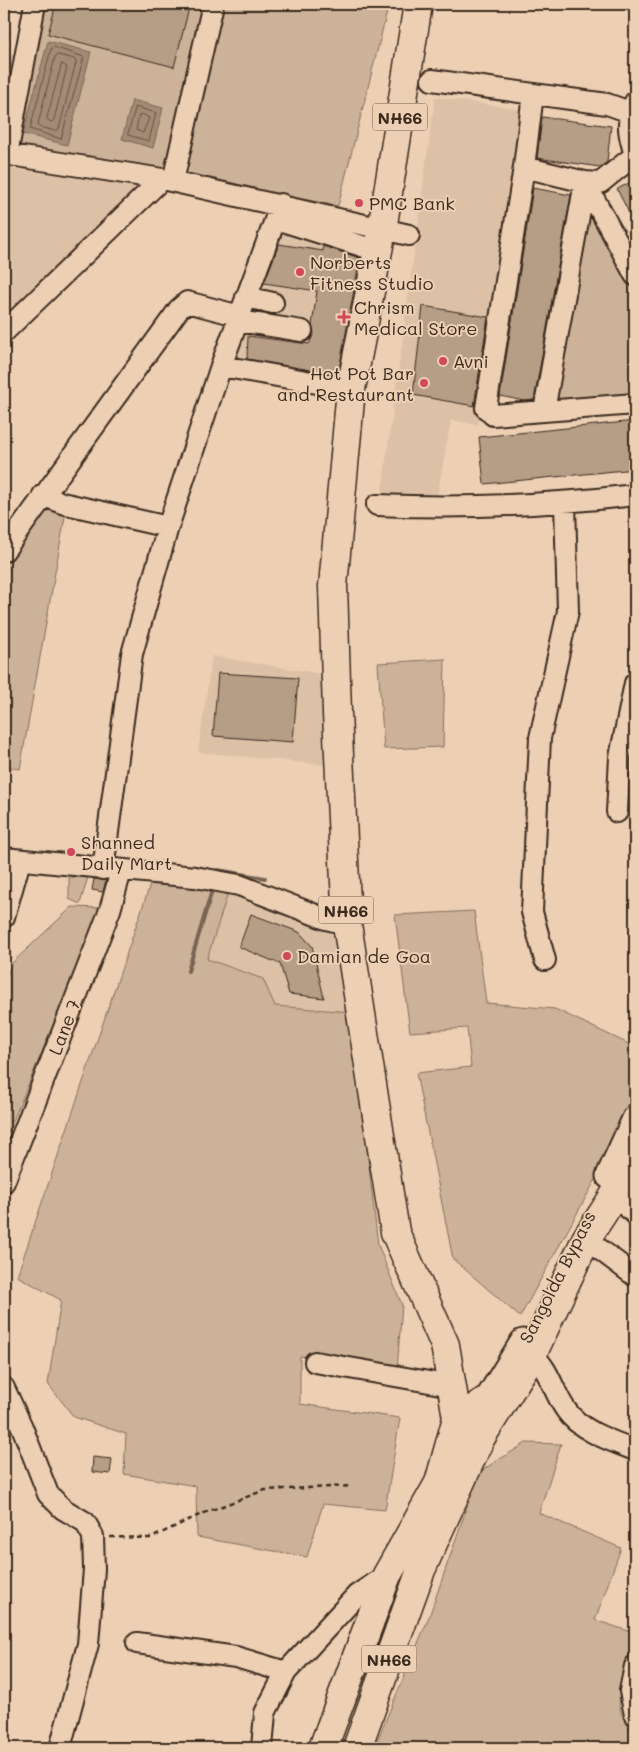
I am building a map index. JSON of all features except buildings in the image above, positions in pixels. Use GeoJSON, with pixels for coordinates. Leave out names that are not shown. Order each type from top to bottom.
{"type":"FeatureCollection","features":[{"type":"Feature","properties":{"kind":"highway","name":"NH66"},"geometry":{"type":"LineString","coordinates":[[418,4],[373,238],[351,389],[333,586],[347,924],[395,1232],[445,1344],[457,1418]]}},
{"type":"Feature","properties":{"kind":"highway","name":"Sangolda Bypass"},"geometry":{"type":"LineString","coordinates":[[480,1439],[532,1355],[586,1239],[614,1196],[635,1151]]}},
{"type":"Feature","properties":{"kind":"highway"},"geometry":{"type":"LineString","coordinates":[[323,1748],[387,1575],[440,1483],[457,1418],[480,1439]]}},
{"type":"Feature","properties":{"kind":"highway","name":"NH66"},"geometry":{"type":"LineString","coordinates":[[357,1748],[421,1570],[480,1439]]}},
{"type":"Feature","properties":{"kind":"main road","name":"Sangolda Bypass"},"geometry":{"type":"LineString","coordinates":[[457,1418],[489,1397],[519,1350],[576,1236],[601,1192],[635,1119]]}},
{"type":"Feature","properties":{"kind":"street"},"geometry":{"type":"LineString","coordinates":[[35,4],[5,154],[168,180],[373,238],[409,235]]}},
{"type":"Feature","properties":{"kind":"street"},"geometry":{"type":"LineString","coordinates":[[4,332],[168,180],[213,4]]}},
{"type":"Feature","properties":{"kind":"street"},"geometry":{"type":"LineString","coordinates":[[432,80],[607,104],[634,110],[628,131],[635,155],[600,183],[585,182],[524,167]]}},
{"type":"Feature","properties":{"kind":"street"},"geometry":{"type":"LineString","coordinates":[[533,94],[524,167],[486,408],[494,415],[635,404]]}},
{"type":"Feature","properties":{"kind":"street"},"geometry":{"type":"LineString","coordinates":[[585,182],[635,275]]}},
{"type":"Feature","properties":{"kind":"street"},"geometry":{"type":"LineString","coordinates":[[544,411],[585,182]]}},
{"type":"Feature","properties":{"kind":"street","name":"Lane 7"},"geometry":{"type":"LineString","coordinates":[[4,1182],[110,910],[132,654],[168,527],[221,366],[278,212]]}},
{"type":"Feature","properties":{"kind":"street"},"geometry":{"type":"LineString","coordinates":[[4,551],[43,494],[179,309],[187,302],[242,311],[302,331]]}},
{"type":"Feature","properties":{"kind":"street"},"geometry":{"type":"LineString","coordinates":[[242,311],[273,303]]}},
{"type":"Feature","properties":{"kind":"street"},"geometry":{"type":"LineString","coordinates":[[221,366],[351,389]]}},
{"type":"Feature","properties":{"kind":"street"},"geometry":{"type":"LineString","coordinates":[[43,494],[62,503],[168,527]]}},
{"type":"Feature","properties":{"kind":"street"},"geometry":{"type":"LineString","coordinates":[[377,505],[450,508],[565,503],[635,494]]}},
{"type":"Feature","properties":{"kind":"street"},"geometry":{"type":"LineString","coordinates":[[545,960],[532,912],[539,747],[568,611],[565,503]]}},
{"type":"Feature","properties":{"kind":"street"},"geometry":{"type":"LineString","coordinates":[[617,812],[620,757],[635,683]]}},
{"type":"Feature","properties":{"kind":"street"},"geometry":{"type":"LineString","coordinates":[[4,917],[12,859],[195,878],[239,885],[326,919],[347,924]]}},
{"type":"Feature","properties":{"kind":"street"},"geometry":{"type":"LineString","coordinates":[[614,1196],[635,1214]]}},
{"type":"Feature","properties":{"kind":"street"},"geometry":{"type":"LineString","coordinates":[[586,1239],[635,1276]]}},
{"type":"Feature","properties":{"kind":"street"},"geometry":{"type":"LineString","coordinates":[[532,1355],[542,1363],[566,1410],[577,1423],[635,1450]]}},
{"type":"Feature","properties":{"kind":"street"},"geometry":{"type":"LineString","coordinates":[[314,1362],[452,1386]]}},
{"type":"Feature","properties":{"kind":"street"},"geometry":{"type":"LineString","coordinates":[[4,1388],[22,1427],[48,1494],[63,1509],[85,1522],[93,1536],[94,1569],[88,1644],[60,1748]]}},
{"type":"Feature","properties":{"kind":"street"},"geometry":{"type":"LineString","coordinates":[[262,1748],[265,1712],[286,1672],[357,1595],[387,1575]]}},
{"type":"Feature","properties":{"kind":"street"},"geometry":{"type":"LineString","coordinates":[[137,1643],[236,1657],[286,1672]]}},
{"type":"Feature","properties":{"kind":"street"},"geometry":{"type":"LineString","coordinates":[[635,1666],[630,1691],[635,1715]]}},
{"type":"Feature","properties":{"kind":"path"},"geometry":{"type":"LineString","coordinates":[[93,1536],[151,1538],[201,1514],[265,1490],[352,1486]]}},
{"type":"Feature","properties":{"kind":"shaded area"},"geometry":{"type":"Polygon","coordinates":[[[41,4],[389,4],[338,206],[177,174],[14,147],[41,4]]]}},
{"type":"Feature","properties":{"kind":"shaded area"},"geometry":{"type":"Polygon","coordinates":[[[4,54],[18,56],[4,123],[4,54]]]}},
{"type":"Feature","properties":{"kind":"shaded area"},"geometry":{"type":"Polygon","coordinates":[[[435,97],[524,110],[478,425],[451,420],[437,498],[381,498],[435,97]]]}},
{"type":"Feature","properties":{"kind":"shaded area"},"geometry":{"type":"Polygon","coordinates":[[[4,168],[136,183],[140,192],[10,310],[4,304],[4,168]]]}},
{"type":"Feature","properties":{"kind":"shaded area"},"geometry":{"type":"Polygon","coordinates":[[[585,196],[635,290],[635,400],[551,406],[585,196]]]}},
{"type":"Feature","properties":{"kind":"shaded area"},"geometry":{"type":"Polygon","coordinates":[[[281,220],[369,239],[338,391],[226,372],[281,220]]]}},
{"type":"Feature","properties":{"kind":"shaded area"},"geometry":{"type":"Polygon","coordinates":[[[42,506],[66,511],[20,769],[4,767],[4,566],[42,506]]]}},
{"type":"Feature","properties":{"kind":"shaded area"},"geometry":{"type":"Polygon","coordinates":[[[212,656],[322,674],[325,765],[198,752],[212,656]]]}},
{"type":"Feature","properties":{"kind":"shaded area"},"geometry":{"type":"Polygon","coordinates":[[[445,659],[443,747],[384,749],[378,663],[445,659]]]}},
{"type":"Feature","properties":{"kind":"shaded area"},"geometry":{"type":"Polygon","coordinates":[[[69,877],[88,877],[80,904],[69,899],[69,877]]]}},
{"type":"Feature","properties":{"kind":"shaded area"},"geometry":{"type":"Polygon","coordinates":[[[151,882],[228,893],[207,959],[263,979],[275,1006],[351,1012],[378,1245],[402,1305],[397,1370],[300,1356],[300,1404],[400,1418],[385,1510],[323,1504],[307,1557],[197,1537],[196,1486],[124,1474],[126,1434],[74,1417],[48,1384],[61,1300],[17,1276],[151,882]]]}},
{"type":"Feature","properties":{"kind":"shaded area"},"geometry":{"type":"Polygon","coordinates":[[[228,893],[328,930],[339,941],[351,1012],[275,1006],[263,979],[207,959],[228,893]]]}},
{"type":"Feature","properties":{"kind":"shaded area"},"geometry":{"type":"Polygon","coordinates":[[[72,907],[103,908],[4,1142],[4,982],[12,963],[72,907]]]}},
{"type":"Feature","properties":{"kind":"shaded area"},"geometry":{"type":"Polygon","coordinates":[[[474,911],[486,1003],[555,1009],[635,1047],[635,1089],[597,1177],[520,1317],[453,1259],[416,1073],[471,1067],[467,1028],[410,1032],[395,915],[474,911]]]}},
{"type":"Feature","properties":{"kind":"shaded area"},"geometry":{"type":"Polygon","coordinates":[[[526,1443],[561,1444],[539,1513],[621,1548],[595,1620],[635,1633],[634,1647],[622,1685],[620,1710],[625,1722],[635,1734],[635,1748],[374,1748],[429,1617],[479,1472],[526,1443]]]}},
{"type":"Feature","properties":{"kind":"water"},"geometry":{"type":"Polygon","coordinates":[[[48,41],[91,52],[67,145],[23,134],[48,41]]]}},
{"type":"Feature","properties":{"kind":"water"},"geometry":{"type":"Polygon","coordinates":[[[132,100],[163,108],[153,148],[122,139],[132,100]]]}},
{"type":"Feature","properties":{"kind":"waterway"},"geometry":{"type":"LineString","coordinates":[[216,875],[218,870],[265,878]]}},
{"type":"Feature","properties":{"kind":"waterway"},"geometry":{"type":"LineString","coordinates":[[188,971],[213,887]]}},
{"type":"Feature","properties":{"kind":"place","name":"PMC Bank"},"geometry":{"type":"Point","coordinates":[359,203]}},
{"type":"Feature","properties":{"kind":"place","name":"Norberts Fitness Studio"},"geometry":{"type":"Point","coordinates":[300,272]}},
{"type":"Feature","properties":{"kind":"place","name":"Chrism Medical Store"},"geometry":{"type":"Point","coordinates":[344,317]}},
{"type":"Feature","properties":{"kind":"place","name":"Avni"},"geometry":{"type":"Point","coordinates":[443,361]}},
{"type":"Feature","properties":{"kind":"place","name":"Hot Pot Bar and Restaurant"},"geometry":{"type":"Point","coordinates":[424,383]}},
{"type":"Feature","properties":{"kind":"place","name":"Shanned Daily Mart"},"geometry":{"type":"Point","coordinates":[71,852]}},
{"type":"Feature","properties":{"kind":"place","name":"Damian de Goa"},"geometry":{"type":"Point","coordinates":[287,956]}}]}
